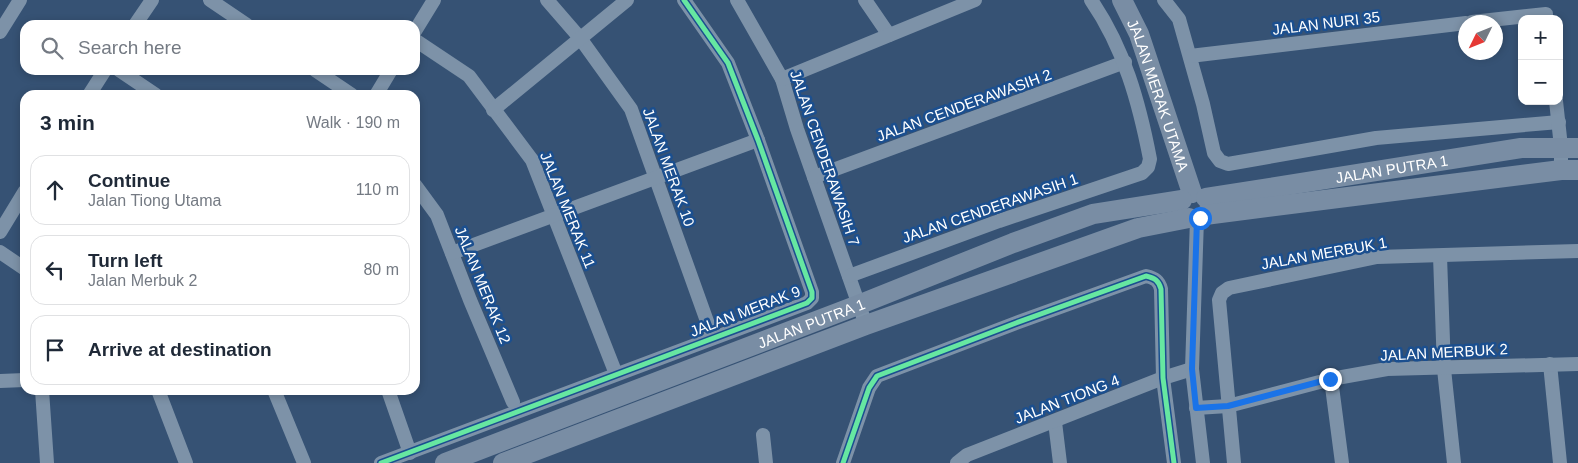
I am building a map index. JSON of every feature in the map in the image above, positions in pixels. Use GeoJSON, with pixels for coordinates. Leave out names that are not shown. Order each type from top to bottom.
{"type":"FeatureCollection","features":[{"type":"Feature","properties":{"kind":"main road","name":"JALAN MERAK UTAMA"},"geometry":{"type":"LineString","coordinates":[[1122,0],[1139,34],[1195,207]]}},
{"type":"Feature","properties":{"kind":"main road","name":"JALAN PUTRA 1"},"geometry":{"type":"LineString","coordinates":[[503,463],[866,325],[1195,207],[1521,148],[1569,147]]}},
{"type":"Feature","properties":{"kind":"main road","name":"JALAN PUTRA 1"},"geometry":{"type":"LineString","coordinates":[[445,463],[858,305],[1013,243],[1093,214],[1195,207],[1569,170]]}},
{"type":"Feature","properties":{"kind":"street"},"geometry":{"type":"LineString","coordinates":[[0,32],[20,0]]}},
{"type":"Feature","properties":{"kind":"street"},"geometry":{"type":"LineString","coordinates":[[139,20],[152,0]]}},
{"type":"Feature","properties":{"kind":"street"},"geometry":{"type":"LineString","coordinates":[[210,0],[240,20]]}},
{"type":"Feature","properties":{"kind":"street"},"geometry":{"type":"LineString","coordinates":[[420,23],[434,0]]}},
{"type":"Feature","properties":{"kind":"street","name":"JALAN MERAK 10"},"geometry":{"type":"LineString","coordinates":[[547,0],[580,38],[631,109],[712,338]]}},
{"type":"Feature","properties":{"kind":"street"},"geometry":{"type":"LineString","coordinates":[[494,110],[626,0]]}},
{"type":"Feature","properties":{"kind":"street","name":"JALAN MERAK 9"},"geometry":{"type":"LineString","coordinates":[[381,463],[807,303],[812,298],[812,292],[758,140],[728,63],[684,0]]}},
{"type":"Feature","properties":{"kind":"street","name":"JALAN CENDERAWASIH 7"},"geometry":{"type":"LineString","coordinates":[[737,0],[782,79],[797,130],[866,325]]}},
{"type":"Feature","properties":{"kind":"street"},"geometry":{"type":"LineString","coordinates":[[865,0],[889,35]]}},
{"type":"Feature","properties":{"kind":"street"},"geometry":{"type":"LineString","coordinates":[[782,79],[889,35],[950,4],[975,0]]}},
{"type":"Feature","properties":{"kind":"street"},"geometry":{"type":"LineString","coordinates":[[1091,0],[1101,15],[1125,62]]}},
{"type":"Feature","properties":{"kind":"street"},"geometry":{"type":"LineString","coordinates":[[1164,0],[1179,19],[1214,153],[1220,161],[1228,164],[1376,138],[1559,122]]}},
{"type":"Feature","properties":{"kind":"street"},"geometry":{"type":"LineString","coordinates":[[1503,17],[1545,11]]}},
{"type":"Feature","properties":{"kind":"street","name":"JALAN NURI 35"},"geometry":{"type":"LineString","coordinates":[[1190,56],[1458,24]]}},
{"type":"Feature","properties":{"kind":"street","name":"JALAN MERAK 11"},"geometry":{"type":"LineString","coordinates":[[420,43],[468,76],[532,160],[616,374]]}},
{"type":"Feature","properties":{"kind":"street","name":"JALAN CENDERAWASIH 1"},"geometry":{"type":"LineString","coordinates":[[849,276],[999,221],[1142,173],[1148,167],[1150,159],[1141,111],[1125,62]]}},
{"type":"Feature","properties":{"kind":"street","name":"JALAN CENDERAWASIH 2"},"geometry":{"type":"LineString","coordinates":[[814,177],[1125,62]]}},
{"type":"Feature","properties":{"kind":"street"},"geometry":{"type":"LineString","coordinates":[[92,90],[103,75]]}},
{"type":"Feature","properties":{"kind":"street"},"geometry":{"type":"LineString","coordinates":[[126,75],[149,90]]}},
{"type":"Feature","properties":{"kind":"street"},"geometry":{"type":"LineString","coordinates":[[322,75],[345,90]]}},
{"type":"Feature","properties":{"kind":"street"},"geometry":{"type":"LineString","coordinates":[[379,90],[389,75]]}},
{"type":"Feature","properties":{"kind":"street"},"geometry":{"type":"LineString","coordinates":[[1557,105],[1559,122],[1569,147],[1569,170]]}},
{"type":"Feature","properties":{"kind":"street"},"geometry":{"type":"LineString","coordinates":[[452,254],[758,140]]}},
{"type":"Feature","properties":{"kind":"street","name":"JALAN MERAK 12"},"geometry":{"type":"LineString","coordinates":[[420,192],[437,215],[513,402]]}},
{"type":"Feature","properties":{"kind":"street"},"geometry":{"type":"LineString","coordinates":[[0,232],[20,199]]}},
{"type":"Feature","properties":{"kind":"street"},"geometry":{"type":"LineString","coordinates":[[1195,207],[1192,369],[1203,463]]}},
{"type":"Feature","properties":{"kind":"street","name":"JALAN MERBUK 1"},"geometry":{"type":"LineString","coordinates":[[1234,463],[1219,300],[1222,294],[1229,288],[1377,257],[1578,251]]}},
{"type":"Feature","properties":{"kind":"street"},"geometry":{"type":"LineString","coordinates":[[0,252],[20,266]]}},
{"type":"Feature","properties":{"kind":"street"},"geometry":{"type":"LineString","coordinates":[[1440,256],[1444,368],[1454,463]]}},
{"type":"Feature","properties":{"kind":"street"},"geometry":{"type":"LineString","coordinates":[[843,463],[869,388],[877,376],[999,329],[1146,276],[1154,278],[1159,283],[1161,289],[1163,378],[1174,463]]}},
{"type":"Feature","properties":{"kind":"street"},"geometry":{"type":"LineString","coordinates":[[1550,364],[1560,463]]}},
{"type":"Feature","properties":{"kind":"street","name":"JALAN MERBUK 2"},"geometry":{"type":"LineString","coordinates":[[1196,408],[1228,406],[1330,379],[1387,369],[1578,364]]}},
{"type":"Feature","properties":{"kind":"street","name":"JALAN TIONG 4"},"geometry":{"type":"LineString","coordinates":[[957,463],[967,455],[1163,378],[1192,369]]}},
{"type":"Feature","properties":{"kind":"street"},"geometry":{"type":"LineString","coordinates":[[1330,379],[1342,463]]}},
{"type":"Feature","properties":{"kind":"street"},"geometry":{"type":"LineString","coordinates":[[0,381],[20,380]]}},
{"type":"Feature","properties":{"kind":"street"},"geometry":{"type":"LineString","coordinates":[[42,395],[47,463]]}},
{"type":"Feature","properties":{"kind":"street"},"geometry":{"type":"LineString","coordinates":[[160,395],[186,463]]}},
{"type":"Feature","properties":{"kind":"street"},"geometry":{"type":"LineString","coordinates":[[276,395],[304,463]]}},
{"type":"Feature","properties":{"kind":"street"},"geometry":{"type":"LineString","coordinates":[[390,395],[410,453]]}},
{"type":"Feature","properties":{"kind":"street"},"geometry":{"type":"LineString","coordinates":[[1055,422],[1060,463]]}},
{"type":"Feature","properties":{"kind":"street"},"geometry":{"type":"LineString","coordinates":[[763,435],[766,463]]}},
{"type":"Feature","properties":{"kind":"cycle path"},"geometry":{"type":"LineString","coordinates":[[381,463],[807,303],[812,298],[812,292],[758,140],[728,63],[684,0]]}},
{"type":"Feature","properties":{"kind":"cycle path"},"geometry":{"type":"LineString","coordinates":[[843,463],[869,388],[877,376],[1146,276],[1156,280],[1161,289],[1163,378],[1174,463]]}},
{"type":"Feature","properties":{"kind":"route"},"geometry":{"type":"LineString","coordinates":[[1200,218],[1197,219],[1192,369],[1196,408],[1228,406],[1330,379]]}}]}
